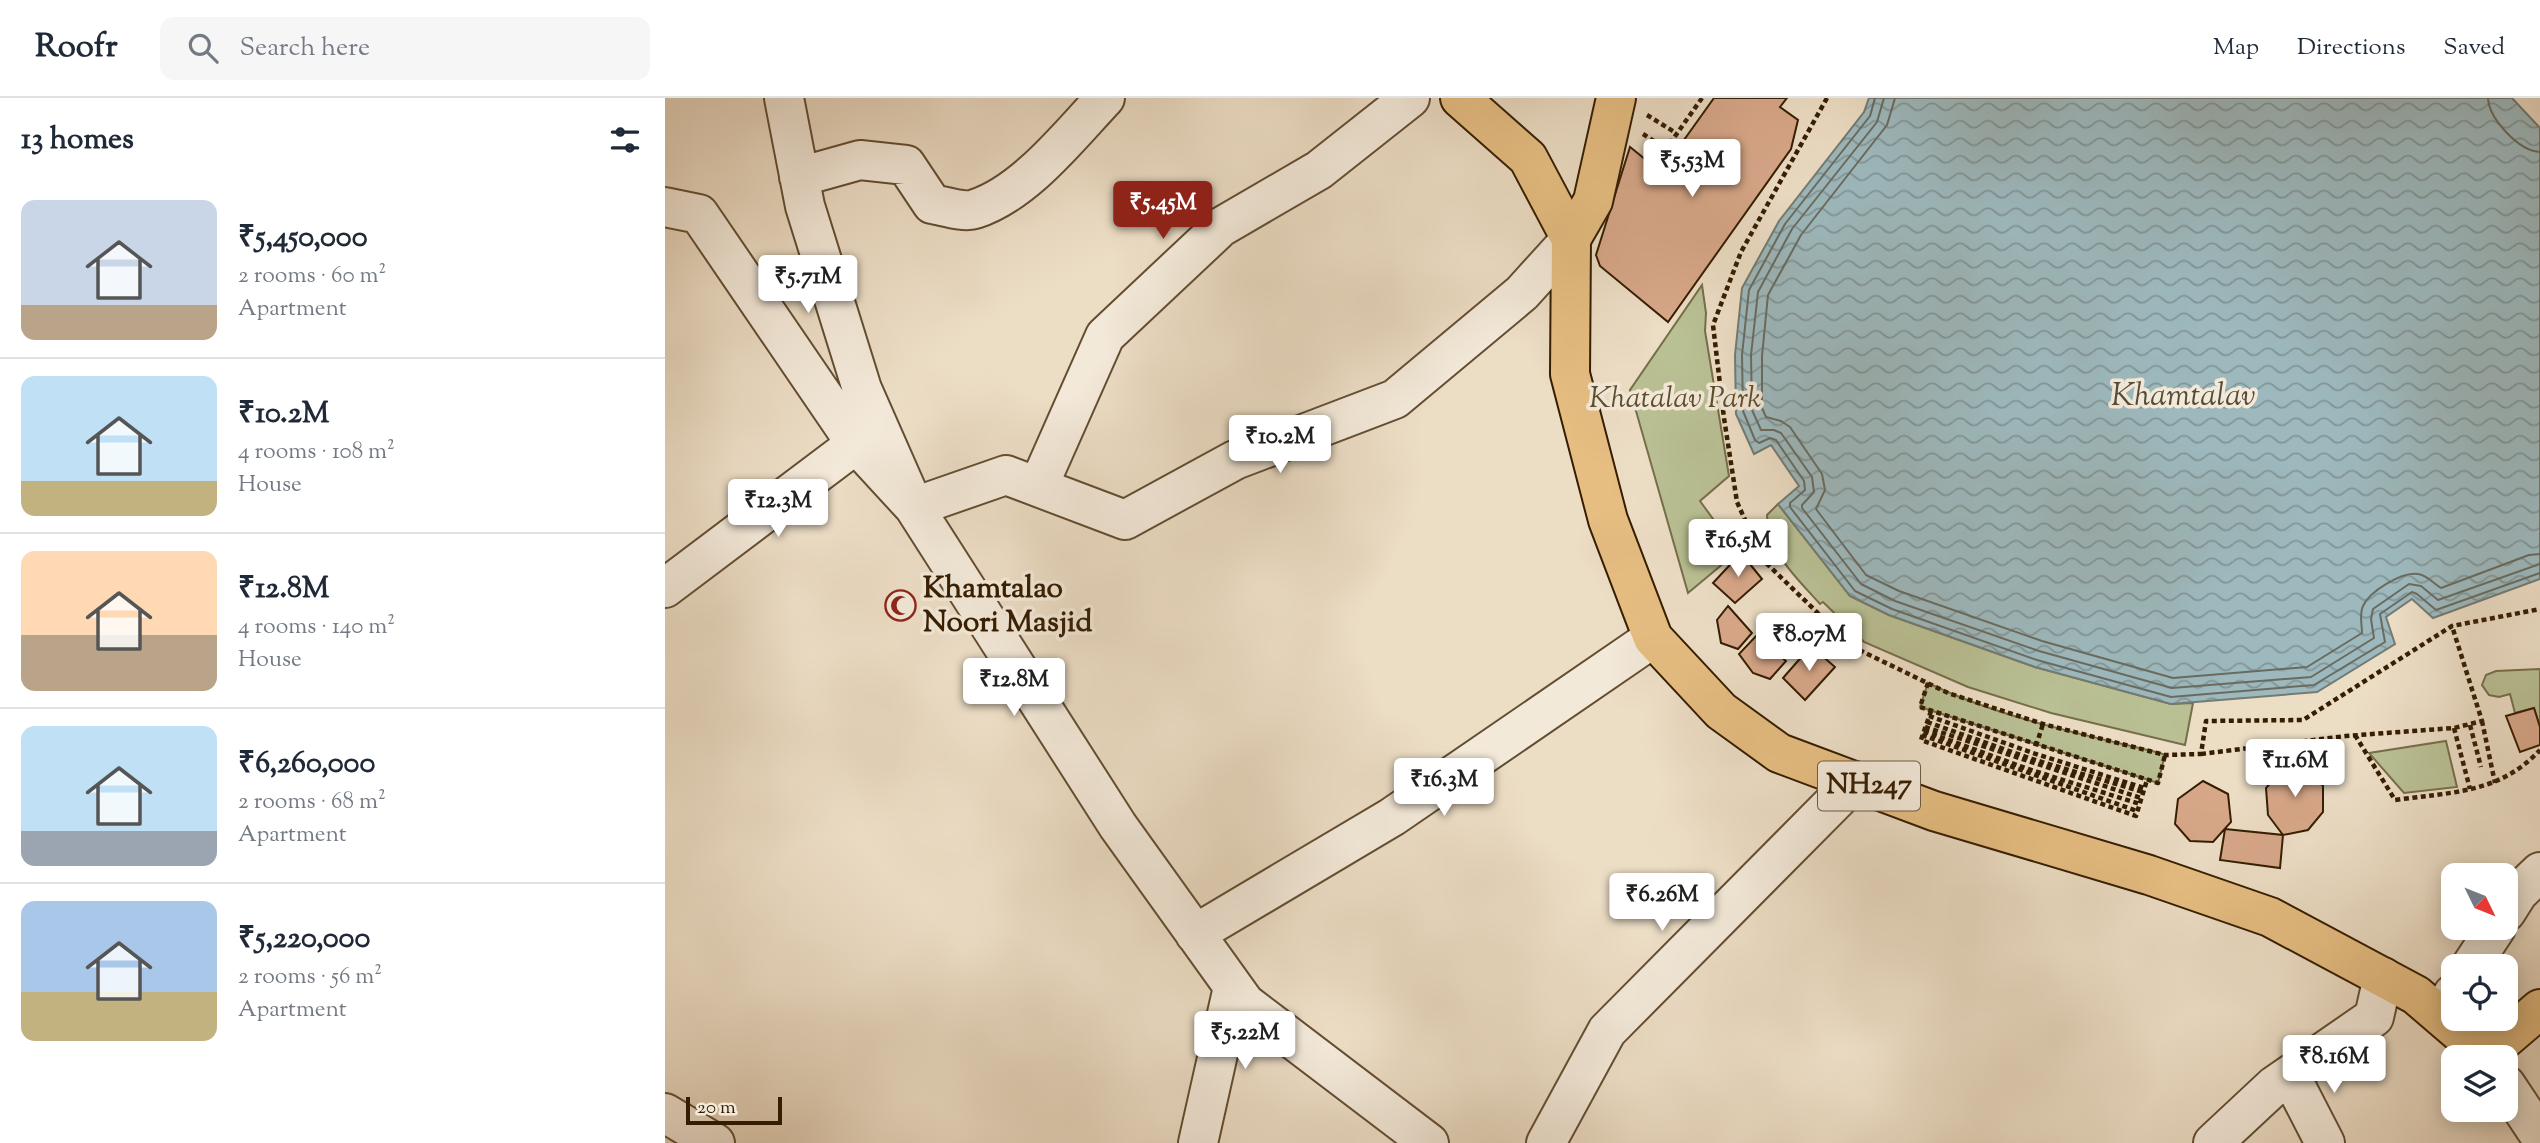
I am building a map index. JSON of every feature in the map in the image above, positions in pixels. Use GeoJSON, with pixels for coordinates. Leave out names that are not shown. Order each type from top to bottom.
{"type":"FeatureCollection","features":[{"type":"Feature","properties":{"kind":"main road"},"geometry":{"type":"LineString","coordinates":[[1460,98],[1528,158],[1571,239]]}},
{"type":"Feature","properties":{"kind":"main road","name":"NH247"},"geometry":{"type":"LineString","coordinates":[[1616,98],[1593,201],[1571,239],[1570,374],[1608,520],[1653,638],[1721,711],[1779,753],[1934,811],[2149,875],[2270,917],[2416,995],[2441,1002]]}},
{"type":"Feature","properties":{"kind":"main road"},"geometry":{"type":"LineString","coordinates":[[2510,1045],[2540,1009]]}},
{"type":"Feature","properties":{"kind":"street"},"geometry":{"type":"LineString","coordinates":[[784,98],[805,206],[862,389],[913,507],[1118,826],[1245,1003],[1429,1143]]}},
{"type":"Feature","properties":{"kind":"street"},"geometry":{"type":"LineString","coordinates":[[799,177],[860,160],[906,165],[932,204],[973,210],[1009,192],[1051,156],[1105,98]]}},
{"type":"Feature","properties":{"kind":"street"},"geometry":{"type":"LineString","coordinates":[[1038,487],[1105,336],[1221,227],[1319,170],[1410,98]]}},
{"type":"Feature","properties":{"kind":"street"},"geometry":{"type":"LineString","coordinates":[[665,207],[699,214],[856,444],[913,507]]}},
{"type":"Feature","properties":{"kind":"street"},"geometry":{"type":"LineString","coordinates":[[913,507],[1006,475],[1125,520],[1235,460],[1395,399],[1523,293],[1571,239]]}},
{"type":"Feature","properties":{"kind":"street"},"geometry":{"type":"LineString","coordinates":[[665,588],[856,444]]}},
{"type":"Feature","properties":{"kind":"street"},"geometry":{"type":"LineString","coordinates":[[1195,934],[1392,817],[1653,638]]}},
{"type":"Feature","properties":{"kind":"street"},"geometry":{"type":"LineString","coordinates":[[1546,1143],[1607,1031],[1855,781]]}},
{"type":"Feature","properties":{"kind":"street"},"geometry":{"type":"LineString","coordinates":[[2213,1143],[2274,1086],[2374,1017],[2383,977]]}},
{"type":"Feature","properties":{"kind":"street"},"geometry":{"type":"LineString","coordinates":[[1198,1143],[1233,987]]}},
{"type":"Feature","properties":{"kind":"street"},"geometry":{"type":"LineString","coordinates":[[2290,1075],[2325,1143]]}},
{"type":"Feature","properties":{"kind":"street"},"geometry":{"type":"LineString","coordinates":[[2518,1103],[2540,1136]]}},
{"type":"Feature","properties":{"kind":"street"},"geometry":{"type":"LineString","coordinates":[[665,1113],[715,1143]]}},
{"type":"Feature","properties":{"kind":"path"},"geometry":{"type":"LineString","coordinates":[[1666,149],[1702,98]]}},
{"type":"Feature","properties":{"kind":"path"},"geometry":{"type":"LineString","coordinates":[[1827,98],[1741,252],[1713,325],[1737,502],[1763,560],[1853,647],[1948,693],[2043,724],[2165,755],[2201,754],[2355,735],[2454,728],[2482,721]]}},
{"type":"Feature","properties":{"kind":"path"},"geometry":{"type":"LineString","coordinates":[[2201,754],[2206,721],[2303,720],[2452,626],[2540,609]]}},
{"type":"Feature","properties":{"kind":"path"},"geometry":{"type":"LineString","coordinates":[[2452,626],[2482,721],[2495,783]]}},
{"type":"Feature","properties":{"kind":"path"},"geometry":{"type":"LineString","coordinates":[[1928,683],[1920,707],[1926,724],[1921,740],[2027,774],[2136,816],[2147,780]]}},
{"type":"Feature","properties":{"kind":"path"},"geometry":{"type":"LineString","coordinates":[[1926,724],[2036,744],[2158,783],[2165,755]]}},
{"type":"Feature","properties":{"kind":"path"},"geometry":{"type":"LineString","coordinates":[[1926,724],[2142,795]]}},
{"type":"Feature","properties":{"kind":"path"},"geometry":{"type":"LineString","coordinates":[[1926,724],[2142,795]]}},
{"type":"Feature","properties":{"kind":"path"},"geometry":{"type":"LineString","coordinates":[[1926,724],[2027,774],[2142,795]]}},
{"type":"Feature","properties":{"kind":"path"},"geometry":{"type":"LineString","coordinates":[[2027,774],[2043,724]]}},
{"type":"Feature","properties":{"kind":"path"},"geometry":{"type":"LineString","coordinates":[[2470,725],[2481,767]]}},
{"type":"Feature","properties":{"kind":"path"},"geometry":{"type":"LineString","coordinates":[[2454,728],[2470,789]]}},
{"type":"Feature","properties":{"kind":"path"},"geometry":{"type":"LineString","coordinates":[[2355,735],[2395,800],[2495,783],[2515,772],[2540,750]]}},
{"type":"Feature","properties":{"kind":"green space","name":"Khatalav Park"},"geometry":{"type":"Polygon","coordinates":[[[1702,285],[1706,313],[1705,331],[1729,476],[1700,501],[1737,552],[1688,593],[1630,390],[1702,285]]]}},
{"type":"Feature","properties":{"kind":"green space","name":"Khatalav Park"},"geometry":{"type":"Polygon","coordinates":[[[1778,504],[1850,596],[1889,615],[2035,667],[2171,704],[2193,703],[2185,745],[2051,713],[1968,687],[1864,642],[1823,602],[1820,604],[1778,553],[1768,528],[1767,515],[1778,504]]]}},
{"type":"Feature","properties":{"kind":"green space"},"geometry":{"type":"Polygon","coordinates":[[[2540,669],[2540,727],[2534,708],[2515,713],[2510,694],[2499,697],[2489,695],[2482,685],[2486,675],[2496,671],[2540,669]]]}},
{"type":"Feature","properties":{"kind":"green space"},"geometry":{"type":"Polygon","coordinates":[[[1928,683],[2012,716],[2165,755],[2158,783],[1920,707],[1928,683]]]}},
{"type":"Feature","properties":{"kind":"green space"},"geometry":{"type":"Polygon","coordinates":[[[2446,741],[2457,787],[2404,793],[2369,753],[2446,741]]]}},
{"type":"Feature","properties":{"kind":"water","name":"Khamtalav"},"geometry":{"type":"Polygon","coordinates":[[[1869,98],[2512,98],[2540,128],[2540,579],[2433,618],[2412,599],[2386,617],[2395,644],[2317,692],[2171,704],[2035,667],[1889,615],[1850,596],[1778,504],[1799,486],[1771,445],[1754,454],[1736,414],[1735,355],[1742,288],[1779,221],[1864,112],[1869,98]]]}},
{"type":"Feature","properties":{"kind":"building"},"geometry":{"type":"Polygon","coordinates":[[[1714,98],[1787,98],[1780,107],[1798,120],[1791,149],[1668,322],[1600,266],[1596,255],[1630,147],[1661,172],[1714,98]]]}},
{"type":"Feature","properties":{"kind":"building"},"geometry":{"type":"Polygon","coordinates":[[[1741,553],[1762,579],[1735,603],[1713,583],[1741,553]]]}},
{"type":"Feature","properties":{"kind":"building"},"geometry":{"type":"Polygon","coordinates":[[[1728,606],[1752,633],[1738,649],[1721,643],[1717,620],[1728,606]]]}},
{"type":"Feature","properties":{"kind":"building"},"geometry":{"type":"Polygon","coordinates":[[[1756,636],[1786,661],[1770,679],[1753,673],[1739,654],[1756,636]]]}},
{"type":"Feature","properties":{"kind":"building"},"geometry":{"type":"Polygon","coordinates":[[[1811,646],[1835,667],[1805,700],[1783,678],[1811,646]]]}},
{"type":"Feature","properties":{"kind":"building"},"geometry":{"type":"Polygon","coordinates":[[[2534,708],[2540,727],[2540,745],[2520,752],[2506,716],[2534,708]]]}},
{"type":"Feature","properties":{"kind":"building"},"geometry":{"type":"Polygon","coordinates":[[[2304,763],[2323,786],[2323,812],[2308,830],[2283,835],[2268,815],[2266,788],[2284,767],[2304,763]]]}},
{"type":"Feature","properties":{"kind":"building"},"geometry":{"type":"Polygon","coordinates":[[[2203,781],[2228,794],[2231,822],[2213,842],[2190,841],[2175,824],[2178,799],[2203,781]]]}},
{"type":"Feature","properties":{"kind":"building"},"geometry":{"type":"Polygon","coordinates":[[[2225,829],[2283,835],[2280,868],[2220,860],[2225,829]]]}},
{"type":"Feature","properties":{"kind":"place","name":"Khamtalao Noori Masjid"},"geometry":{"type":"Point","coordinates":[900,606]}}]}
